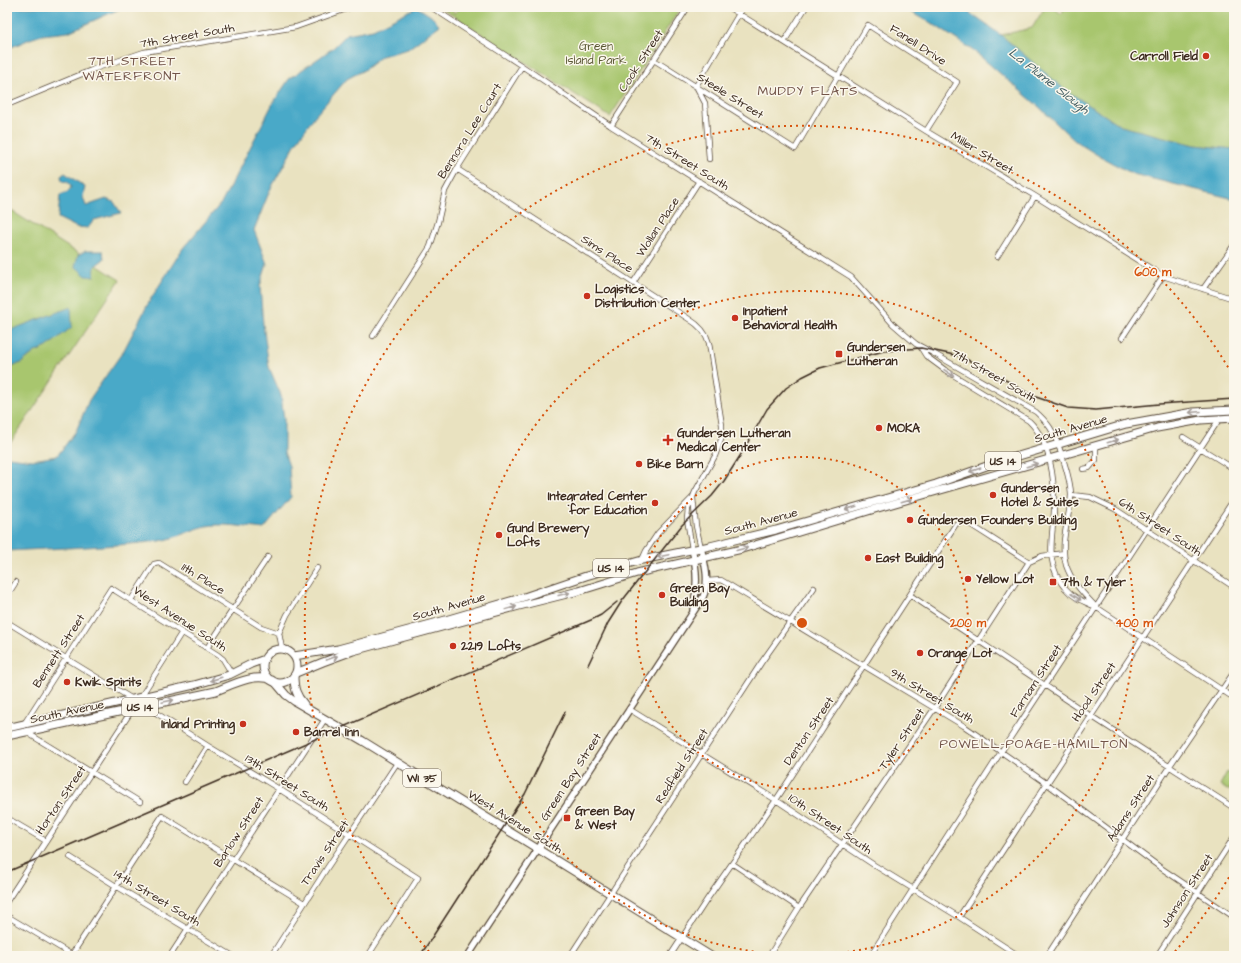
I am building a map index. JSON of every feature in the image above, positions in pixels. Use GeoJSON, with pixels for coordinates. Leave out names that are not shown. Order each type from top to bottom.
{"type":"FeatureCollection","features":[{"type":"Feature","properties":{"kind":"main road","name":"South Avenue"},"geometry":{"type":"LineString","coordinates":[[294,656],[338,649],[442,621],[642,560],[776,530],[918,489],[995,463],[1126,424],[1193,412],[1234,410]]}},
{"type":"Feature","properties":{"kind":"main road","name":"South Avenue"},"geometry":{"type":"LineString","coordinates":[[7,736],[132,710],[216,690],[248,680],[265,678],[285,682],[295,675],[323,662],[361,649],[579,591],[637,573],[762,544],[878,508],[1161,427],[1220,418],[1234,418]]}},
{"type":"Feature","properties":{"kind":"main road","name":"South Avenue"},"geometry":{"type":"LineString","coordinates":[[11,727],[194,685],[232,674],[250,664],[265,659],[273,650],[282,649]]}},
{"type":"Feature","properties":{"kind":"main road"},"geometry":{"type":"LineString","coordinates":[[282,649],[290,652],[294,656],[297,662],[295,675]]}},
{"type":"Feature","properties":{"kind":"main road"},"geometry":{"type":"LineString","coordinates":[[265,659],[265,672],[274,681]]}},
{"type":"Feature","properties":{"kind":"main road","name":"West Avenue South"},"geometry":{"type":"LineString","coordinates":[[295,675],[294,685],[296,695],[306,707]]}},
{"type":"Feature","properties":{"kind":"main road","name":"West Avenue South"},"geometry":{"type":"LineString","coordinates":[[274,681],[286,695],[711,956]]}},
{"type":"Feature","properties":{"kind":"street","name":"7th Street South"},"geometry":{"type":"LineString","coordinates":[[7,105],[94,69],[144,52],[296,27],[352,7]]}},
{"type":"Feature","properties":{"kind":"street","name":"7th Street South"},"geometry":{"type":"LineString","coordinates":[[431,7],[611,126],[851,277],[893,324],[921,348],[926,356],[967,385],[1029,421],[1036,428],[1046,448],[1054,495],[1051,555],[1052,564],[1059,580],[1075,597],[1096,607],[1234,698]]}},
{"type":"Feature","properties":{"kind":"street","name":"Cook Street"},"geometry":{"type":"LineString","coordinates":[[611,126],[688,7]]}},
{"type":"Feature","properties":{"kind":"street","name":"Miller Street"},"geometry":{"type":"LineString","coordinates":[[728,7],[926,131],[1035,196],[1163,276],[1234,299]]}},
{"type":"Feature","properties":{"kind":"street"},"geometry":{"type":"LineString","coordinates":[[709,159],[705,103],[696,86],[743,7]]}},
{"type":"Feature","properties":{"kind":"street"},"geometry":{"type":"LineString","coordinates":[[784,42],[806,7]]}},
{"type":"Feature","properties":{"kind":"street","name":"Fanell Drive"},"geometry":{"type":"LineString","coordinates":[[839,76],[868,25],[956,82],[926,131]]}},
{"type":"Feature","properties":{"kind":"street","name":"Steele Street"},"geometry":{"type":"LineString","coordinates":[[654,60],[795,149],[839,76]]}},
{"type":"Feature","properties":{"kind":"street","name":"Bennora Lee Court"},"geometry":{"type":"LineString","coordinates":[[373,336],[430,247],[437,228],[445,191],[457,169],[522,66]]}},
{"type":"Feature","properties":{"kind":"street","name":"Sims Place"},"geometry":{"type":"LineString","coordinates":[[457,169],[696,323],[708,339],[722,425],[722,437],[715,456],[695,492],[683,507],[658,532],[642,560]]}},
{"type":"Feature","properties":{"kind":"street","name":"Wollan Place"},"geometry":{"type":"LineString","coordinates":[[634,283],[699,181]]}},
{"type":"Feature","properties":{"kind":"street"},"geometry":{"type":"LineString","coordinates":[[997,257],[1035,196]]}},
{"type":"Feature","properties":{"kind":"street"},"geometry":{"type":"LineString","coordinates":[[1202,289],[1234,245]]}},
{"type":"Feature","properties":{"kind":"street"},"geometry":{"type":"LineString","coordinates":[[1122,338],[1163,276]]}},
{"type":"Feature","properties":{"kind":"street","name":"7th Street South"},"geometry":{"type":"LineString","coordinates":[[921,348],[931,352],[1036,412],[1045,420],[1052,431],[1070,484],[1071,495],[1064,534],[1064,553],[1066,564],[1074,582],[1096,607]]}},
{"type":"Feature","properties":{"kind":"street","name":"Farnam Street"},"geometry":{"type":"LineString","coordinates":[[870,956],[1045,684],[1220,418]]}},
{"type":"Feature","properties":{"kind":"street"},"geometry":{"type":"LineString","coordinates":[[1183,437],[1234,470]]}},
{"type":"Feature","properties":{"kind":"street"},"geometry":{"type":"LineString","coordinates":[[1083,469],[1089,468],[1096,460],[1096,446]]}},
{"type":"Feature","properties":{"kind":"street","name":"Sims Place"},"geometry":{"type":"LineString","coordinates":[[692,550],[687,519],[688,509],[695,492]]}},
{"type":"Feature","properties":{"kind":"street","name":"6th Street South"},"geometry":{"type":"LineString","coordinates":[[1071,495],[1090,497],[1101,502],[1234,587]]}},
{"type":"Feature","properties":{"kind":"street","name":"Sims Place"},"geometry":{"type":"LineString","coordinates":[[693,498],[696,526],[701,548]]}},
{"type":"Feature","properties":{"kind":"street","name":"Hood Street"},"geometry":{"type":"LineString","coordinates":[[959,916],[1234,499]]}},
{"type":"Feature","properties":{"kind":"street","name":"Denton Street"},"geometry":{"type":"LineString","coordinates":[[670,956],[776,800],[956,524],[960,521],[965,522],[1029,562]]}},
{"type":"Feature","properties":{"kind":"street","name":"Green Bay Street"},"geometry":{"type":"LineString","coordinates":[[468,956],[705,592],[707,581],[701,548]]}},
{"type":"Feature","properties":{"kind":"street","name":"Green Bay Street"},"geometry":{"type":"LineString","coordinates":[[692,550],[695,560],[697,581],[693,611]]}},
{"type":"Feature","properties":{"kind":"street"},"geometry":{"type":"LineString","coordinates":[[1029,562],[1036,558],[1064,553]]}},
{"type":"Feature","properties":{"kind":"street"},"geometry":{"type":"LineString","coordinates":[[207,648],[268,557]]}},
{"type":"Feature","properties":{"kind":"street","name":"Tyler Street"},"geometry":{"type":"LineString","coordinates":[[769,956],[799,908],[934,709],[1029,562]]}},
{"type":"Feature","properties":{"kind":"street","name":"11th Place"},"geometry":{"type":"LineString","coordinates":[[131,600],[154,564],[159,563],[261,627],[279,633]]}},
{"type":"Feature","properties":{"kind":"street"},"geometry":{"type":"LineString","coordinates":[[282,649],[279,633],[286,615],[317,568]]}},
{"type":"Feature","properties":{"kind":"street","name":"9th Street South"},"geometry":{"type":"LineString","coordinates":[[707,581],[721,580],[964,726],[1046,783],[1122,841],[1234,917]]}},
{"type":"Feature","properties":{"kind":"street"},"geometry":{"type":"LineString","coordinates":[[7,596],[16,582]]}},
{"type":"Feature","properties":{"kind":"street","name":"West Avenue South"},"geometry":{"type":"LineString","coordinates":[[111,588],[223,659],[232,674]]}},
{"type":"Feature","properties":{"kind":"street","name":"Bennett Street"},"geometry":{"type":"LineString","coordinates":[[24,724],[111,588]]}},
{"type":"Feature","properties":{"kind":"street","name":"Redfield Street"},"geometry":{"type":"LineString","coordinates":[[570,956],[790,621],[814,588]]}},
{"type":"Feature","properties":{"kind":"street"},"geometry":{"type":"LineString","coordinates":[[910,595],[1045,684],[1090,716],[1234,808]]}},
{"type":"Feature","properties":{"kind":"street"},"geometry":{"type":"LineString","coordinates":[[7,622],[66,659],[137,699],[182,632]]}},
{"type":"Feature","properties":{"kind":"street","name":"Adams Street"},"geometry":{"type":"LineString","coordinates":[[1047,956],[1169,767],[1234,672]]}},
{"type":"Feature","properties":{"kind":"street","name":"13th Street South"},"geometry":{"type":"LineString","coordinates":[[145,706],[279,789],[418,878],[368,956]]}},
{"type":"Feature","properties":{"kind":"street","name":"10th Street South"},"geometry":{"type":"LineString","coordinates":[[629,708],[776,800],[912,889],[959,916],[1019,956]]}},
{"type":"Feature","properties":{"kind":"street","name":"Horton Street"},"geometry":{"type":"LineString","coordinates":[[7,901],[132,710]]}},
{"type":"Feature","properties":{"kind":"street","name":"Barlow Street"},"geometry":{"type":"LineString","coordinates":[[170,956],[325,718]]}},
{"type":"Feature","properties":{"kind":"street"},"geometry":{"type":"LineString","coordinates":[[7,722],[11,727]]}},
{"type":"Feature","properties":{"kind":"street"},"geometry":{"type":"LineString","coordinates":[[26,732],[140,802]]}},
{"type":"Feature","properties":{"kind":"street"},"geometry":{"type":"LineString","coordinates":[[184,782],[208,746]]}},
{"type":"Feature","properties":{"kind":"street","name":"Travis Street"},"geometry":{"type":"LineString","coordinates":[[271,956],[397,762]]}},
{"type":"Feature","properties":{"kind":"street"},"geometry":{"type":"LineString","coordinates":[[7,916],[72,956],[162,816],[304,903]]}},
{"type":"Feature","properties":{"kind":"street"},"geometry":{"type":"LineString","coordinates":[[7,818],[46,841]]}},
{"type":"Feature","properties":{"kind":"street","name":"Johnson Street"},"geometry":{"type":"LineString","coordinates":[[1157,956],[1234,837]]}},
{"type":"Feature","properties":{"kind":"street","name":"14th Street South"},"geometry":{"type":"LineString","coordinates":[[70,857],[233,956]]}},
{"type":"Feature","properties":{"kind":"street"},"geometry":{"type":"LineString","coordinates":[[733,864],[799,908]]}},
{"type":"Feature","properties":{"kind":"green space","name":"Green Island Park"},"geometry":{"type":"Polygon","coordinates":[[[440,7],[451,7],[454,13],[462,7],[681,7],[610,117],[440,7]]]}},
{"type":"Feature","properties":{"kind":"green space"},"geometry":{"type":"Polygon","coordinates":[[[1045,7],[1052,7],[1062,14],[1064,7],[1229,7],[1234,10],[1234,149],[1195,145],[1121,126],[1064,89],[1001,35],[1032,28],[1045,7]]]}},
{"type":"Feature","properties":{"kind":"green space"},"geometry":{"type":"Polygon","coordinates":[[[7,208],[120,280],[7,448],[7,369],[21,363],[35,352],[47,347],[13,329],[7,329],[7,208]]]}},
{"type":"Feature","properties":{"kind":"green space"},"geometry":{"type":"Polygon","coordinates":[[[1227,772],[1234,776],[1234,785],[1231,789],[1227,790],[1220,785],[1227,772]]]}},
{"type":"Feature","properties":{"kind":"water"},"geometry":{"type":"Polygon","coordinates":[[[7,7],[124,7],[68,32],[42,35],[7,49],[7,7]]]}},
{"type":"Feature","properties":{"kind":"water"},"geometry":{"type":"Polygon","coordinates":[[[417,7],[431,16],[440,25],[408,49],[382,56],[364,70],[347,79],[314,117],[296,143],[270,190],[254,230],[267,264],[260,286],[263,324],[269,367],[281,395],[284,419],[284,452],[289,466],[291,497],[264,529],[213,525],[159,541],[102,546],[7,551],[7,459],[9,457],[32,460],[57,456],[76,431],[89,400],[124,350],[150,300],[183,248],[222,202],[273,103],[289,79],[333,48],[347,34],[373,29],[417,7]]]}},
{"type":"Feature","properties":{"kind":"water","name":"La Plume Slough"},"geometry":{"type":"Polygon","coordinates":[[[902,7],[961,7],[1001,35],[1064,89],[1121,126],[1195,145],[1234,149],[1234,199],[1133,174],[1099,156],[1075,141],[1037,105],[975,52],[933,24],[902,7]]]}},
{"type":"Feature","properties":{"kind":"water"},"geometry":{"type":"Polygon","coordinates":[[[65,173],[85,187],[83,197],[86,206],[106,199],[114,202],[121,213],[94,220],[88,228],[76,227],[58,218],[60,195],[68,192],[71,187],[68,182],[62,181],[61,176],[65,173]]]}},
{"type":"Feature","properties":{"kind":"water"},"geometry":{"type":"Polygon","coordinates":[[[85,251],[103,251],[104,259],[95,266],[94,277],[86,276],[75,266],[78,255],[85,251]]]}},
{"type":"Feature","properties":{"kind":"water"},"geometry":{"type":"Polygon","coordinates":[[[71,307],[72,327],[47,347],[35,352],[21,363],[7,369],[7,329],[13,329],[71,307]]]}},
{"type":"Feature","properties":{"kind":"railway"},"geometry":{"type":"LineString","coordinates":[[588,665],[608,623],[622,601],[682,525],[712,496],[724,481],[767,409],[786,388],[802,377],[820,368],[884,351],[921,348],[959,356],[983,367],[1033,396],[1068,408],[1096,410],[1234,399]]}},
{"type":"Feature","properties":{"kind":"railway"},"geometry":{"type":"LineString","coordinates":[[7,872],[591,620],[601,615],[617,602]]}},
{"type":"Feature","properties":{"kind":"railway"},"geometry":{"type":"LineString","coordinates":[[420,956],[525,794],[565,712]]}},
{"type":"Feature","properties":{"kind":"place","name":"Carroll Field"},"geometry":{"type":"Point","coordinates":[1206,56]}},
{"type":"Feature","properties":{"kind":"place","name":"Logistics Distribution Center"},"geometry":{"type":"Point","coordinates":[587,296]}},
{"type":"Feature","properties":{"kind":"place","name":"Inpatient Behavioral Health"},"geometry":{"type":"Point","coordinates":[735,318]}},
{"type":"Feature","properties":{"kind":"place","name":"Gundersen Lutheran"},"geometry":{"type":"Point","coordinates":[839,354]}},
{"type":"Feature","properties":{"kind":"place","name":"MOKA"},"geometry":{"type":"Point","coordinates":[879,428]}},
{"type":"Feature","properties":{"kind":"place","name":"Gundersen Lutheran Medical Center"},"geometry":{"type":"Point","coordinates":[668,440]}},
{"type":"Feature","properties":{"kind":"place","name":"Bike Barn"},"geometry":{"type":"Point","coordinates":[639,464]}},
{"type":"Feature","properties":{"kind":"place","name":"Gundersen Hotel & Suites"},"geometry":{"type":"Point","coordinates":[993,495]}},
{"type":"Feature","properties":{"kind":"place","name":"Integrated Center for Education"},"geometry":{"type":"Point","coordinates":[655,503]}},
{"type":"Feature","properties":{"kind":"place","name":"Gundersen Founders Building"},"geometry":{"type":"Point","coordinates":[910,520]}},
{"type":"Feature","properties":{"kind":"place","name":"Gund Brewery Lofts"},"geometry":{"type":"Point","coordinates":[499,535]}},
{"type":"Feature","properties":{"kind":"place","name":"East Building"},"geometry":{"type":"Point","coordinates":[868,558]}},
{"type":"Feature","properties":{"kind":"place","name":"Yellow Lot"},"geometry":{"type":"Point","coordinates":[968,579]}},
{"type":"Feature","properties":{"kind":"place","name":"7th & Tyler"},"geometry":{"type":"Point","coordinates":[1053,582]}},
{"type":"Feature","properties":{"kind":"place","name":"Green Bay Building"},"geometry":{"type":"Point","coordinates":[662,595]}},
{"type":"Feature","properties":{"kind":"place","name":"2219 Lofts"},"geometry":{"type":"Point","coordinates":[453,646]}},
{"type":"Feature","properties":{"kind":"place","name":"Orange Lot"},"geometry":{"type":"Point","coordinates":[920,653]}},
{"type":"Feature","properties":{"kind":"place","name":"Kwik Spirits"},"geometry":{"type":"Point","coordinates":[67,682]}},
{"type":"Feature","properties":{"kind":"place","name":"Inland Printing"},"geometry":{"type":"Point","coordinates":[243,724]}},
{"type":"Feature","properties":{"kind":"place","name":"Barrel Inn"},"geometry":{"type":"Point","coordinates":[296,732]}},
{"type":"Feature","properties":{"kind":"place","name":"Green Bay & West"},"geometry":{"type":"Point","coordinates":[567,818]}},
{"type":"Feature","properties":{"kind":"district","name":"7TH STREET WATERFRONT"},"geometry":{"type":"Point","coordinates":[132,68]}},
{"type":"Feature","properties":{"kind":"district","name":"MUDDY FLATS"},"geometry":{"type":"Point","coordinates":[808,91]}},
{"type":"Feature","properties":{"kind":"district","name":"POWELL-POAGE-HAMILTON"},"geometry":{"type":"Point","coordinates":[1034,744]}}]}
